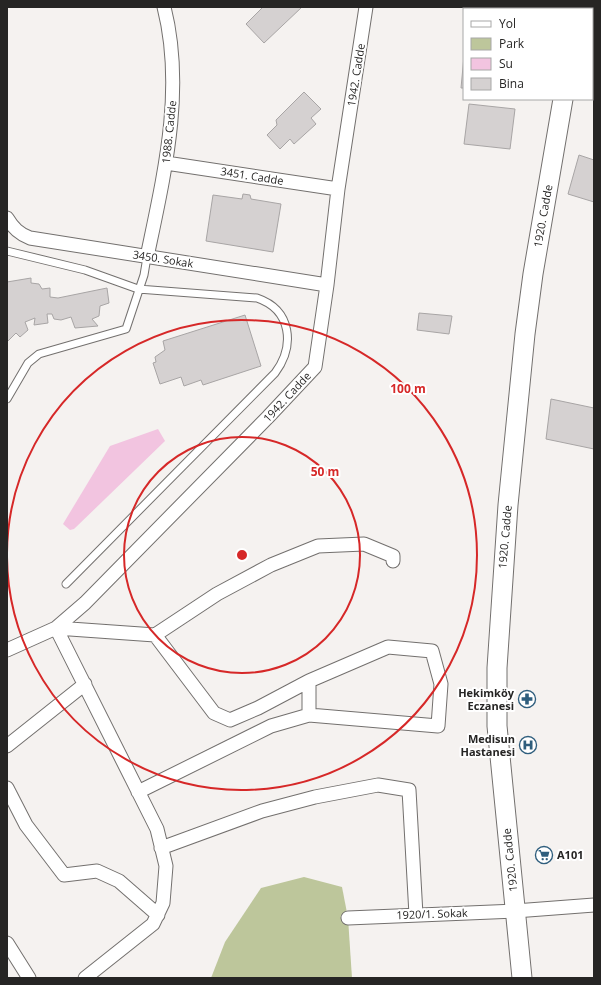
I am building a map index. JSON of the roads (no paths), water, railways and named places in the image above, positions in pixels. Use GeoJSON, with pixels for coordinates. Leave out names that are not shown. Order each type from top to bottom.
{"type":"FeatureCollection","features":[{"type":"Feature","properties":{"kind":"main road","name":"1920. Cadde"},"geometry":{"type":"LineString","coordinates":[[522,978],[497,726],[500,615],[508,505],[530,296],[563,100]]}},
{"type":"Feature","properties":{"kind":"street","name":"1988. Cadde"},"geometry":{"type":"LineString","coordinates":[[147,257],[166,163],[173,91],[173,63],[170,35],[164,7]]}},
{"type":"Feature","properties":{"kind":"street","name":"1942. Cadde"},"geometry":{"type":"LineString","coordinates":[[7,650],[56,628],[85,604],[263,423],[315,367],[327,286],[338,189],[366,7]]}},
{"type":"Feature","properties":{"kind":"street","name":"3451. Cadde"},"geometry":{"type":"LineString","coordinates":[[166,163],[338,189]]}},
{"type":"Feature","properties":{"kind":"street","name":"3450. Sokak"},"geometry":{"type":"LineString","coordinates":[[7,218],[14,229],[22,235],[30,238],[327,286]]}},
{"type":"Feature","properties":{"kind":"street"},"geometry":{"type":"LineString","coordinates":[[56,628],[155,635],[217,594],[271,565],[318,546],[364,544],[393,556],[393,561]]}},
{"type":"Feature","properties":{"kind":"street"},"geometry":{"type":"LineString","coordinates":[[56,628],[156,829],[166,866],[163,903],[153,924],[85,978]]}},
{"type":"Feature","properties":{"kind":"street"},"geometry":{"type":"LineString","coordinates":[[138,792],[272,726],[309,715],[438,726],[441,684],[432,651],[388,647],[309,681],[258,708],[230,720],[214,713],[155,635]]}},
{"type":"Feature","properties":{"kind":"street"},"geometry":{"type":"LineString","coordinates":[[309,681],[309,715]]}},
{"type":"Feature","properties":{"kind":"street"},"geometry":{"type":"LineString","coordinates":[[7,746],[85,684]]}},
{"type":"Feature","properties":{"kind":"street"},"geometry":{"type":"LineString","coordinates":[[162,848],[262,811],[315,797],[378,786],[409,790],[416,915]]}},
{"type":"Feature","properties":{"kind":"street"},"geometry":{"type":"LineString","coordinates":[[7,788],[26,825],[64,875],[97,871],[119,881],[158,915]]}},
{"type":"Feature","properties":{"kind":"street","name":"1920/1. Sokak"},"geometry":{"type":"LineString","coordinates":[[348,918],[515,911],[594,905]]}},
{"type":"Feature","properties":{"kind":"street"},"geometry":{"type":"LineString","coordinates":[[7,943],[29,978]]}},
{"type":"Feature","properties":{"kind":"lane"},"geometry":{"type":"LineString","coordinates":[[7,252],[85,270],[138,289],[257,298],[268,302],[277,309],[286,326],[288,344],[286,356],[275,373],[66,584]]}},
{"type":"Feature","properties":{"kind":"lane"},"geometry":{"type":"LineString","coordinates":[[7,399],[28,363],[36,356],[126,329],[147,257]]}},
{"type":"Feature","properties":{"kind":"water"},"geometry":{"type":"Polygon","coordinates":[[[158,429],[165,441],[74,529],[70,530],[63,524],[110,446],[158,429]]]}},
{"type":"Feature","properties":{"kind":"place","name":"Hekimköy Eczanesi"},"geometry":{"type":"Point","coordinates":[527,699]}},
{"type":"Feature","properties":{"kind":"place","name":"Medisun Hastanesi"},"geometry":{"type":"Point","coordinates":[528,745]}},
{"type":"Feature","properties":{"kind":"place","name":"A101"},"geometry":{"type":"Point","coordinates":[544,855]}}]}
